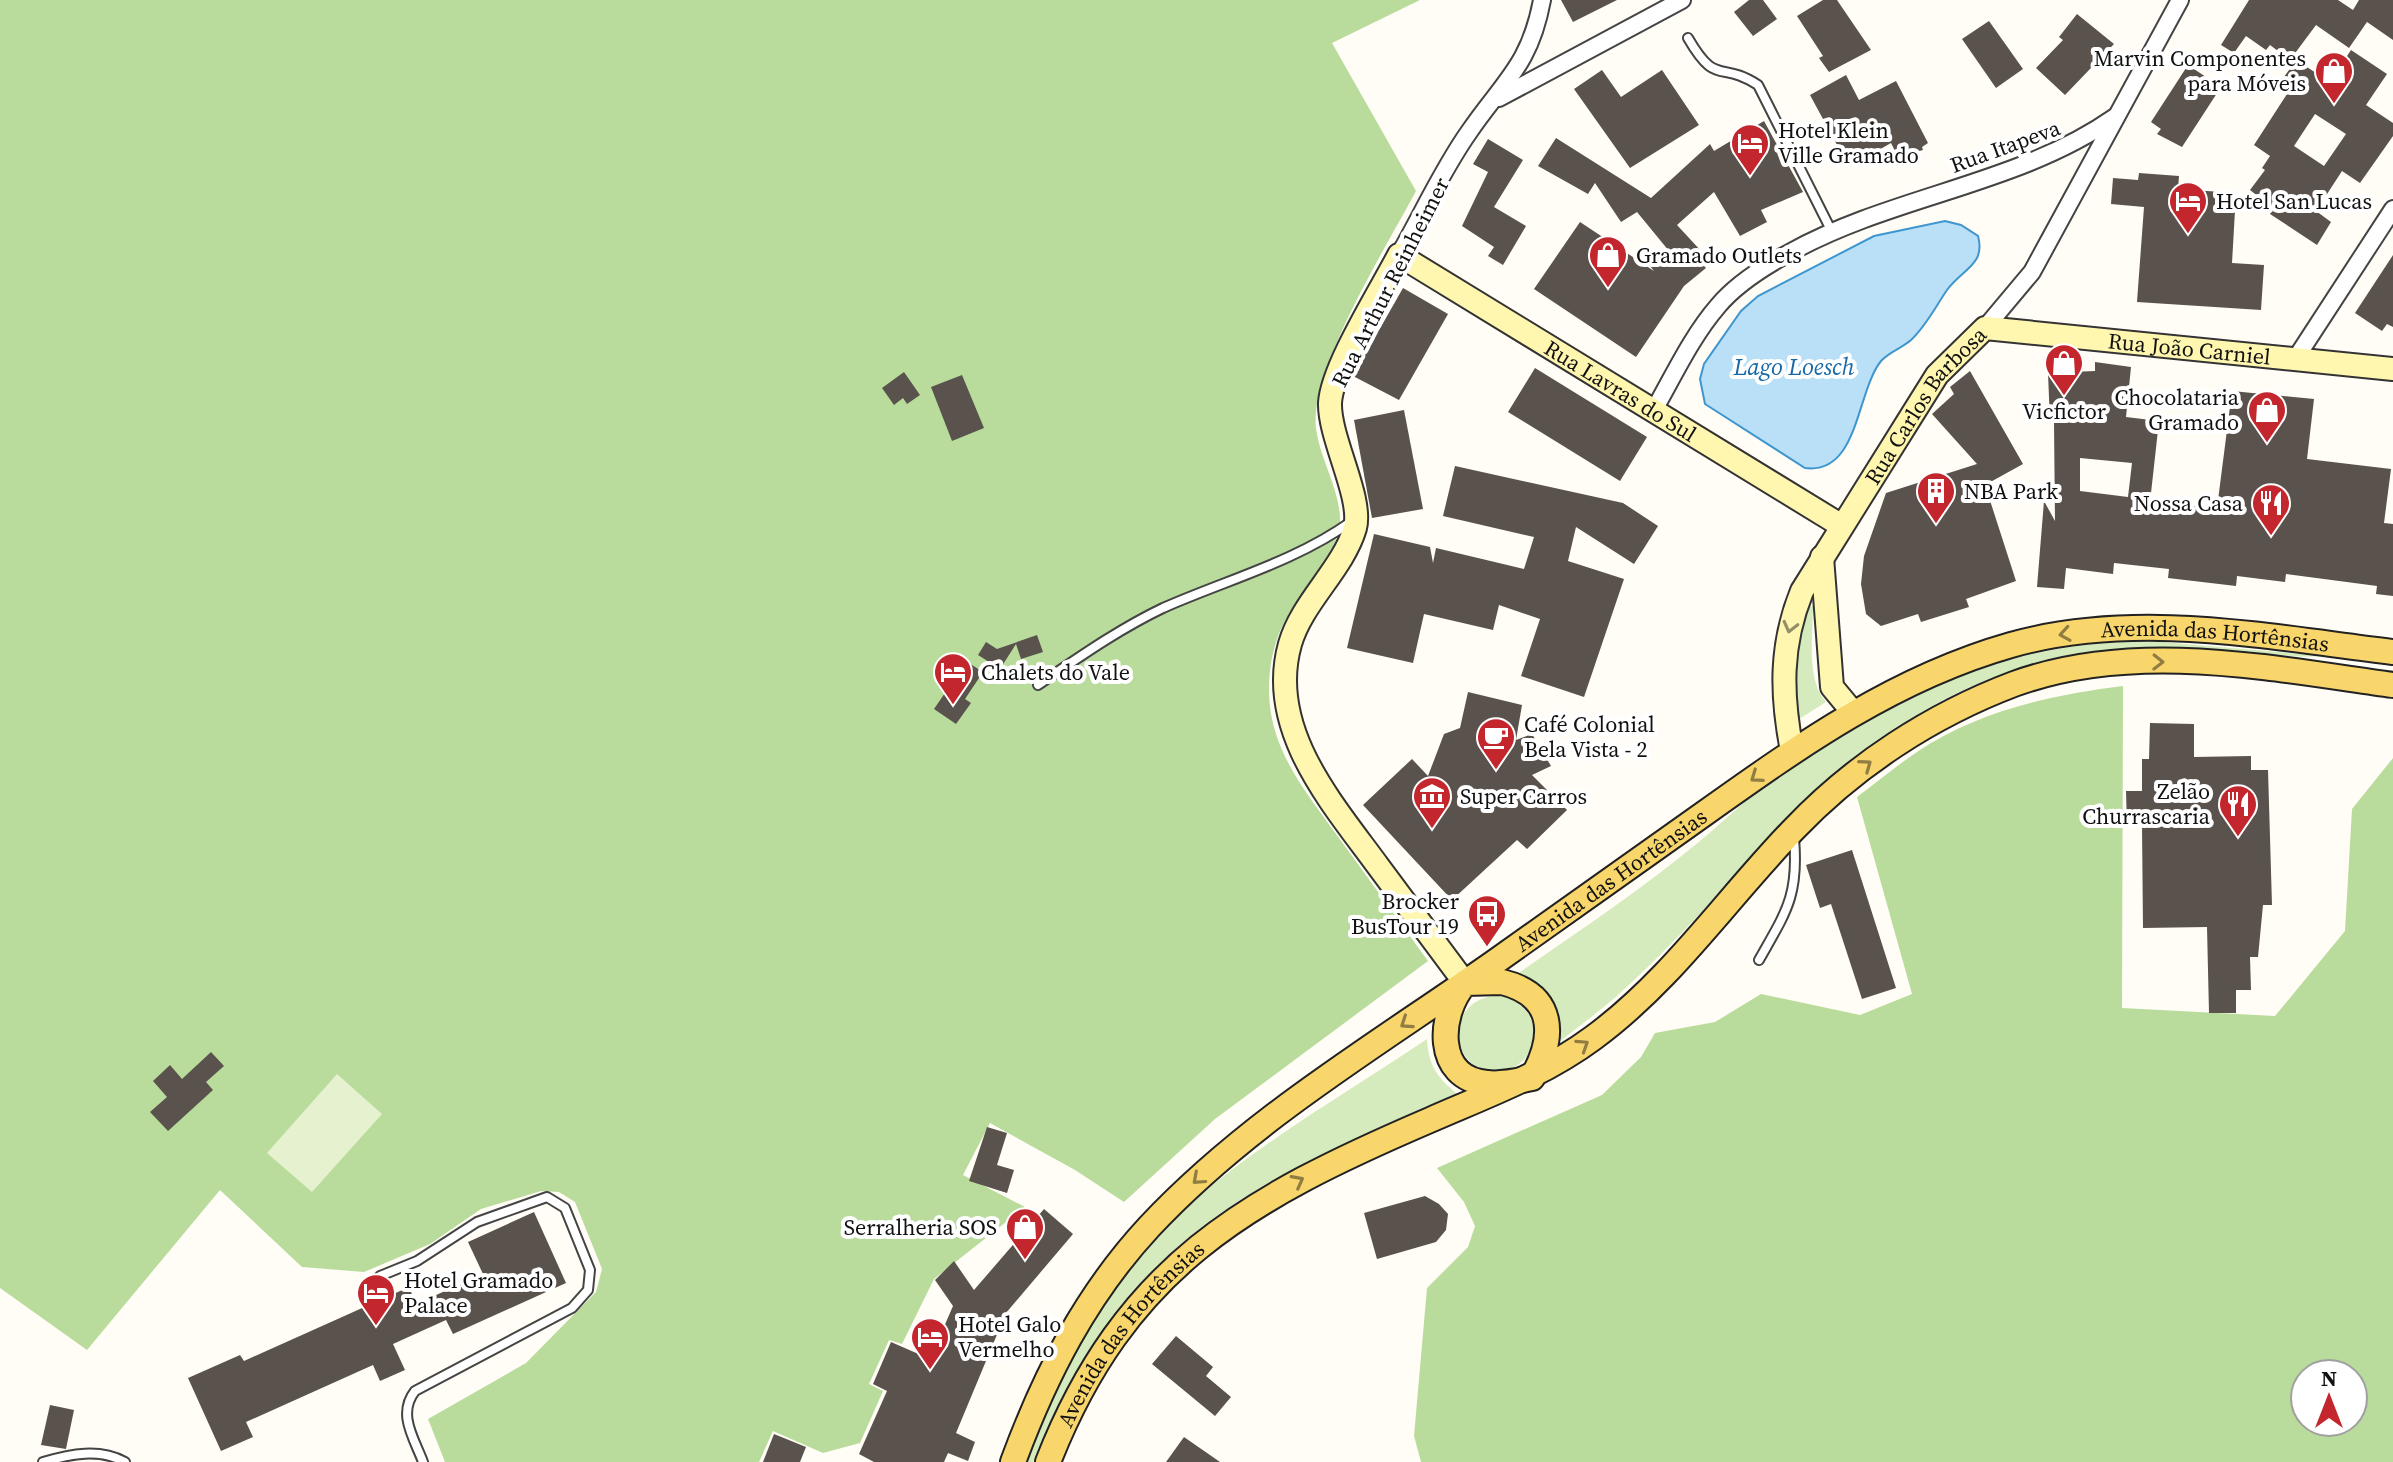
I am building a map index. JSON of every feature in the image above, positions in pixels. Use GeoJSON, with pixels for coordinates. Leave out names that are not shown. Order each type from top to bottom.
{"type":"FeatureCollection","features":[{"type":"Feature","properties":{"kind":"main road","name":"Avenida das Hortênsias"},"geometry":{"type":"LineString","coordinates":[[1013,1462],[1050,1371],[1082,1314],[1114,1267],[1148,1228],[1219,1160],[1287,1108],[1852,711],[1958,661],[2062,634],[2167,628],[2393,652]]}},
{"type":"Feature","properties":{"kind":"main road","name":"Avenida das Hortênsias"},"geometry":{"type":"LineString","coordinates":[[1048,1462],[1061,1428],[1118,1327],[1147,1293],[1223,1225],[1323,1167],[1532,1078],[1595,1037],[1688,952],[1793,830],[1841,785],[1920,728],[1974,700],[2020,682],[2116,662],[2160,661],[2287,671],[2393,685]]}},
{"type":"Feature","properties":{"kind":"main road"},"geometry":{"type":"LineString","coordinates":[[2287,671],[2352,667],[2393,671]]}},
{"type":"Feature","properties":{"kind":"main road"},"geometry":{"type":"LineString","coordinates":[[1502,982],[1518,986],[1531,992],[1542,1006],[1546,1041],[1542,1060],[1532,1078],[1485,1083],[1469,1078],[1454,1065],[1443,1043],[1443,1029],[1455,994],[1465,983],[1502,982]]}},
{"type":"Feature","properties":{"kind":"street","name":"Rua Arthur Reinheimer"},"geometry":{"type":"LineString","coordinates":[[1355,518],[1330,401],[1337,376],[1399,255],[1467,134],[1529,50],[1542,0]]}},
{"type":"Feature","properties":{"kind":"street"},"geometry":{"type":"LineString","coordinates":[[1491,102],[1682,0]]}},
{"type":"Feature","properties":{"kind":"street","name":"Rua Carlos Barbosa"},"geometry":{"type":"LineString","coordinates":[[1792,751],[1783,707],[1785,646],[1791,619],[1822,556],[1937,375],[1985,328],[2032,272],[2180,0]]}},
{"type":"Feature","properties":{"kind":"street","name":"Rua Itapeva"},"geometry":{"type":"LineString","coordinates":[[1654,410],[1719,304],[1746,279],[1831,230],[2040,160],[2081,140],[2115,117]]}},
{"type":"Feature","properties":{"kind":"street"},"geometry":{"type":"LineString","coordinates":[[2296,358],[2393,209]]}},
{"type":"Feature","properties":{"kind":"street","name":"Rua Lavras do Sul"},"geometry":{"type":"LineString","coordinates":[[1399,255],[1842,526]]}},
{"type":"Feature","properties":{"kind":"street","name":"Rua João Carniel"},"geometry":{"type":"LineString","coordinates":[[1985,328],[2393,369]]}},
{"type":"Feature","properties":{"kind":"street"},"geometry":{"type":"LineString","coordinates":[[1355,518],[1355,528],[1302,615],[1290,644],[1285,678],[1287,705],[1298,742],[1325,795],[1465,983]]}},
{"type":"Feature","properties":{"kind":"street"},"geometry":{"type":"LineString","coordinates":[[1822,556],[1832,687],[1852,711]]}},
{"type":"Feature","properties":{"kind":"lane"},"geometry":{"type":"LineString","coordinates":[[1688,38],[1701,61],[1715,73],[1740,73],[1758,85],[1831,230]]}},
{"type":"Feature","properties":{"kind":"lane"},"geometry":{"type":"LineString","coordinates":[[1038,685],[1110,637],[1164,608],[1305,549],[1355,518]]}},
{"type":"Feature","properties":{"kind":"lane"},"geometry":{"type":"LineString","coordinates":[[1759,960],[1791,902],[1797,872],[1793,830]]}},
{"type":"Feature","properties":{"kind":"lane"},"geometry":{"type":"LineString","coordinates":[[380,1276],[417,1261],[477,1222],[547,1197],[565,1208],[590,1270],[588,1290],[572,1308],[415,1391],[408,1400],[405,1416],[423,1462]]}},
{"type":"Feature","properties":{"kind":"lane"},"geometry":{"type":"LineString","coordinates":[[43,1462],[75,1453],[113,1455],[125,1462]]}},
{"type":"Feature","properties":{"kind":"green space"},"geometry":{"type":"Polygon","coordinates":[[[0,0],[1420,0],[1332,43],[1416,191],[1352,308],[1325,375],[1317,404],[1316,429],[1337,499],[1340,522],[1323,564],[1283,625],[1274,650],[1269,686],[1276,734],[1295,775],[1428,961],[1215,1119],[1124,1202],[1075,1170],[990,1123],[963,1175],[1025,1207],[934,1279],[902,1344],[889,1340],[869,1384],[883,1391],[860,1443],[823,1453],[773,1431],[759,1462],[445,1462],[428,1419],[526,1363],[596,1292],[602,1269],[575,1202],[559,1192],[541,1191],[481,1209],[430,1244],[364,1272],[302,1267],[220,1190],[87,1350],[0,1288],[0,0]]]}},
{"type":"Feature","properties":{"kind":"green space"},"geometry":{"type":"Polygon","coordinates":[[[1813,606],[1813,670],[1826,702],[1796,721],[1791,690],[1801,610],[1813,606]]]}},
{"type":"Feature","properties":{"kind":"green space"},"geometry":{"type":"Polygon","coordinates":[[[2137,640],[2325,656],[2136,650],[2073,656],[1997,676],[1931,707],[1872,745],[1819,790],[1617,996],[1555,1045],[1513,977],[1655,877],[1783,770],[1863,718],[1950,678],[1996,663],[2089,644],[2137,640]]]}},
{"type":"Feature","properties":{"kind":"green space"},"geometry":{"type":"Polygon","coordinates":[[[2123,686],[2122,1008],[2275,1016],[2345,931],[2352,809],[2393,758],[2393,1462],[1421,1462],[1414,1436],[1427,1288],[1468,1247],[1475,1226],[1464,1202],[1437,1168],[1602,1095],[1641,1057],[1655,1033],[1715,1022],[1761,994],[1860,1015],[1912,994],[1857,797],[1940,738],[1990,715],[2042,700],[2123,686]]]}},
{"type":"Feature","properties":{"kind":"green space"},"geometry":{"type":"Polygon","coordinates":[[[1496,996],[1511,999],[1523,1007],[1531,1019],[1534,1034],[1531,1049],[1523,1061],[1511,1069],[1496,1072],[1481,1069],[1469,1061],[1461,1049],[1458,1034],[1461,1019],[1469,1007],[1481,999],[1496,996]]]}},
{"type":"Feature","properties":{"kind":"green space"},"geometry":{"type":"Polygon","coordinates":[[[1427,1039],[1436,1072],[1460,1096],[1315,1159],[1255,1191],[1201,1227],[1153,1270],[1110,1322],[1070,1385],[1033,1462],[1023,1462],[1056,1387],[1096,1314],[1127,1269],[1157,1235],[1228,1173],[1308,1116],[1427,1039]]]}},
{"type":"Feature","properties":{"kind":"green space"},"geometry":{"type":"Polygon","coordinates":[[[337,1074],[382,1114],[312,1192],[267,1153],[337,1074]]]}},
{"type":"Feature","properties":{"kind":"water","name":"Lago Loesch"},"geometry":{"type":"Polygon","coordinates":[[[1945,221],[1961,225],[1978,236],[1979,254],[1947,290],[1916,334],[1881,361],[1866,392],[1854,429],[1836,459],[1823,467],[1805,468],[1705,404],[1700,379],[1704,364],[1741,311],[1758,296],[1874,236],[1945,221]]]}},
{"type":"Feature","properties":{"kind":"building"},"geometry":{"type":"Polygon","coordinates":[[[1561,0],[1617,0],[1573,22],[1561,0]]]}},
{"type":"Feature","properties":{"kind":"building"},"geometry":{"type":"Polygon","coordinates":[[[1749,0],[1763,0],[1777,19],[1753,36],[1734,12],[1749,0]]]}},
{"type":"Feature","properties":{"kind":"building"},"geometry":{"type":"Polygon","coordinates":[[[1823,0],[1837,0],[1871,50],[1829,72],[1819,58],[1823,56],[1797,16],[1823,0]]]}},
{"type":"Feature","properties":{"kind":"building"},"geometry":{"type":"Polygon","coordinates":[[[2249,0],[2338,0],[2353,10],[2359,0],[2393,0],[2393,40],[2367,22],[2349,48],[2316,25],[2290,60],[2270,45],[2266,50],[2246,36],[2234,53],[2221,45],[2249,0]]]}},
{"type":"Feature","properties":{"kind":"building"},"geometry":{"type":"Polygon","coordinates":[[[2077,14],[2114,44],[2065,95],[2036,68],[2063,40],[2059,37],[2077,14]]]}},
{"type":"Feature","properties":{"kind":"building"},"geometry":{"type":"Polygon","coordinates":[[[1989,21],[2023,69],[1996,88],[1962,39],[1989,21]]]}},
{"type":"Feature","properties":{"kind":"building"},"geometry":{"type":"Polygon","coordinates":[[[2351,50],[2387,74],[2366,105],[2393,123],[2393,136],[2360,183],[2342,171],[2316,211],[2331,222],[2317,245],[2270,214],[2273,208],[2250,190],[2265,170],[2262,168],[2270,156],[2254,145],[2287,94],[2277,87],[2296,60],[2330,82],[2351,50]],[[2315,114],[2294,146],[2324,166],[2346,134],[2315,114]]]}},
{"type":"Feature","properties":{"kind":"building"},"geometry":{"type":"Polygon","coordinates":[[[2188,65],[2221,87],[2182,147],[2157,134],[2161,129],[2151,122],[2188,65]]]}},
{"type":"Feature","properties":{"kind":"building"},"geometry":{"type":"Polygon","coordinates":[[[1602,70],[1621,97],[1662,70],[1699,125],[1630,168],[1574,89],[1602,70]]]}},
{"type":"Feature","properties":{"kind":"building"},"geometry":{"type":"Polygon","coordinates":[[[1846,75],[1859,100],[1896,81],[1928,143],[1922,147],[1923,150],[1898,157],[1891,143],[1849,167],[1810,95],[1846,75]]]}},
{"type":"Feature","properties":{"kind":"building"},"geometry":{"type":"Polygon","coordinates":[[[1764,121],[1803,192],[1761,210],[1767,222],[1740,236],[1714,192],[1677,225],[1702,252],[1696,257],[1706,268],[1684,286],[1636,357],[1534,289],[1580,222],[1654,271],[1650,266],[1669,251],[1637,212],[1621,222],[1595,183],[1588,194],[1538,166],[1556,138],[1651,198],[1710,144],[1714,151],[1764,121]]]}},
{"type":"Feature","properties":{"kind":"building"},"geometry":{"type":"Polygon","coordinates":[[[1488,139],[1523,160],[1494,207],[1526,226],[1503,265],[1488,256],[1494,247],[1462,226],[1488,172],[1473,164],[1488,139]]]}},
{"type":"Feature","properties":{"kind":"building","name":"Hotel San Lucas"},"geometry":{"type":"Polygon","coordinates":[[[2139,173],[2179,176],[2178,189],[2236,193],[2232,263],[2264,265],[2261,310],[2137,302],[2144,207],[2111,204],[2113,178],[2138,180],[2139,173]]]}},
{"type":"Feature","properties":{"kind":"building"},"geometry":{"type":"Polygon","coordinates":[[[2393,255],[2393,327],[2387,324],[2382,331],[2355,313],[2393,255]]]}},
{"type":"Feature","properties":{"kind":"building"},"geometry":{"type":"Polygon","coordinates":[[[1403,288],[1448,314],[1399,400],[1353,376],[1403,288]]]}},
{"type":"Feature","properties":{"kind":"building"},"geometry":{"type":"Polygon","coordinates":[[[2095,362],[2131,367],[2126,417],[2159,421],[2150,502],[2217,508],[2232,391],[2314,399],[2307,459],[2391,469],[2384,523],[2393,524],[2393,596],[2376,594],[2377,586],[2286,574],[2285,582],[2237,576],[2236,586],[2168,578],[2169,569],[2114,563],[2113,574],[2066,568],[2064,589],[2037,587],[2044,501],[2055,521],[2054,422],[2050,422],[2048,373],[2095,371],[2095,362]],[[2080,458],[2080,491],[2128,497],[2132,463],[2080,458]]]}},
{"type":"Feature","properties":{"kind":"building"},"geometry":{"type":"Polygon","coordinates":[[[1535,368],[1647,437],[1620,481],[1508,412],[1535,368]]]}},
{"type":"Feature","properties":{"kind":"building","name":"NBA Park"},"geometry":{"type":"Polygon","coordinates":[[[1970,371],[2023,464],[1985,485],[2016,581],[1966,599],[1969,607],[1921,622],[1918,614],[1881,626],[1866,614],[1861,584],[1864,556],[1886,493],[1977,464],[1932,414],[1954,394],[1950,387],[1970,371]]]}},
{"type":"Feature","properties":{"kind":"building"},"geometry":{"type":"Polygon","coordinates":[[[904,372],[920,395],[907,404],[903,398],[894,405],[882,388],[904,372]]]}},
{"type":"Feature","properties":{"kind":"building"},"geometry":{"type":"Polygon","coordinates":[[[962,375],[984,428],[952,441],[931,387],[962,375]]]}},
{"type":"Feature","properties":{"kind":"building"},"geometry":{"type":"Polygon","coordinates":[[[1404,410],[1423,509],[1372,518],[1354,420],[1404,410]]]}},
{"type":"Feature","properties":{"kind":"building"},"geometry":{"type":"Polygon","coordinates":[[[1455,466],[1623,503],[1658,526],[1634,564],[1576,527],[1568,561],[1624,579],[1584,697],[1521,676],[1540,619],[1499,605],[1493,630],[1424,614],[1413,663],[1347,648],[1374,534],[1430,547],[1433,563],[1436,548],[1524,569],[1534,537],[1443,516],[1455,466]]]}},
{"type":"Feature","properties":{"kind":"building"},"geometry":{"type":"Polygon","coordinates":[[[1037,635],[1043,652],[1021,659],[1016,644],[1000,669],[978,655],[986,642],[997,649],[1037,635]]]}},
{"type":"Feature","properties":{"kind":"building"},"geometry":{"type":"Polygon","coordinates":[[[961,658],[983,672],[965,699],[971,703],[956,724],[934,709],[958,674],[953,671],[961,658]]]}},
{"type":"Feature","properties":{"kind":"building"},"geometry":{"type":"Polygon","coordinates":[[[1468,692],[1522,705],[1516,740],[1532,734],[1551,766],[1532,775],[1567,810],[1527,849],[1517,840],[1452,900],[1363,805],[1412,759],[1428,776],[1444,734],[1460,728],[1468,692]]]}},
{"type":"Feature","properties":{"kind":"building"},"geometry":{"type":"Polygon","coordinates":[[[2150,723],[2194,724],[2194,757],[2251,756],[2251,770],[2268,770],[2272,905],[2263,905],[2258,957],[2250,957],[2251,990],[2236,990],[2236,1013],[2209,1013],[2207,927],[2143,928],[2142,826],[2127,826],[2126,791],[2142,791],[2142,759],[2149,759],[2150,723]]]}},
{"type":"Feature","properties":{"kind":"building"},"geometry":{"type":"Polygon","coordinates":[[[1852,850],[1896,988],[1862,999],[1831,904],[1820,908],[1806,865],[1852,850]]]}},
{"type":"Feature","properties":{"kind":"building"},"geometry":{"type":"Polygon","coordinates":[[[211,1052],[224,1066],[206,1082],[213,1090],[168,1131],[150,1112],[167,1097],[153,1081],[170,1065],[182,1079],[211,1052]]]}},
{"type":"Feature","properties":{"kind":"building"},"geometry":{"type":"Polygon","coordinates":[[[987,1127],[1007,1133],[997,1165],[1014,1170],[1007,1193],[969,1181],[987,1127]]]}},
{"type":"Feature","properties":{"kind":"building"},"geometry":{"type":"Polygon","coordinates":[[[1425,1196],[1448,1214],[1446,1230],[1436,1242],[1377,1259],[1364,1213],[1425,1196]]]}},
{"type":"Feature","properties":{"kind":"building","name":"Hotel Galo Vermelho"},"geometry":{"type":"Polygon","coordinates":[[[1044,1209],[1073,1234],[1006,1313],[956,1433],[975,1442],[968,1461],[948,1453],[944,1462],[874,1462],[859,1454],[887,1391],[873,1384],[891,1342],[930,1359],[953,1306],[935,1280],[954,1261],[974,1290],[1044,1209]]]}},
{"type":"Feature","properties":{"kind":"building","name":"Hotel Gramado Palace"},"geometry":{"type":"Polygon","coordinates":[[[534,1212],[566,1283],[453,1334],[446,1320],[393,1344],[405,1370],[380,1381],[373,1365],[246,1422],[253,1437],[221,1451],[188,1378],[240,1355],[244,1361],[409,1287],[416,1304],[483,1274],[468,1242],[534,1212]]]}},
{"type":"Feature","properties":{"kind":"building"},"geometry":{"type":"Polygon","coordinates":[[[1176,1336],[1213,1367],[1206,1376],[1231,1397],[1215,1416],[1152,1364],[1176,1336]]]}},
{"type":"Feature","properties":{"kind":"building"},"geometry":{"type":"Polygon","coordinates":[[[50,1405],[74,1410],[66,1449],[41,1445],[50,1405]]]}},
{"type":"Feature","properties":{"kind":"building"},"geometry":{"type":"Polygon","coordinates":[[[774,1434],[806,1447],[800,1462],[763,1462],[774,1434]]]}},
{"type":"Feature","properties":{"kind":"building"},"geometry":{"type":"Polygon","coordinates":[[[1184,1437],[1220,1462],[1166,1462],[1184,1437]]]}},
{"type":"Feature","properties":{"kind":"place","name":"Marvin Componentes para Móveis"},"geometry":{"type":"Point","coordinates":[2334,105]}},
{"type":"Feature","properties":{"kind":"place","name":"Hotel Klein Ville Gramado"},"geometry":{"type":"Point","coordinates":[1750,177]}},
{"type":"Feature","properties":{"kind":"place","name":"Hotel San Lucas"},"geometry":{"type":"Point","coordinates":[2188,235]}},
{"type":"Feature","properties":{"kind":"place","name":"Gramado Outlets"},"geometry":{"type":"Point","coordinates":[1608,289]}},
{"type":"Feature","properties":{"kind":"place","name":"Vicfictor"},"geometry":{"type":"Point","coordinates":[2064,397]}},
{"type":"Feature","properties":{"kind":"place","name":"Chocolataria Gramado"},"geometry":{"type":"Point","coordinates":[2267,444]}},
{"type":"Feature","properties":{"kind":"place","name":"NBA Park"},"geometry":{"type":"Point","coordinates":[1936,525]}},
{"type":"Feature","properties":{"kind":"place","name":"Nossa Casa"},"geometry":{"type":"Point","coordinates":[2271,537]}},
{"type":"Feature","properties":{"kind":"place","name":"Chalets do Vale"},"geometry":{"type":"Point","coordinates":[953,706]}},
{"type":"Feature","properties":{"kind":"place","name":"Café Colonial Bela Vista - 2"},"geometry":{"type":"Point","coordinates":[1496,771]}},
{"type":"Feature","properties":{"kind":"place","name":"Super Carros"},"geometry":{"type":"Point","coordinates":[1432,830]}},
{"type":"Feature","properties":{"kind":"place","name":"Zelão Churrascaria"},"geometry":{"type":"Point","coordinates":[2238,838]}},
{"type":"Feature","properties":{"kind":"place","name":"Brocker BusTour 19"},"geometry":{"type":"Point","coordinates":[1487,948]}},
{"type":"Feature","properties":{"kind":"place","name":"Serralheria SOS"},"geometry":{"type":"Point","coordinates":[1025,1261]}},
{"type":"Feature","properties":{"kind":"place","name":"Hotel Gramado Palace"},"geometry":{"type":"Point","coordinates":[376,1327]}},
{"type":"Feature","properties":{"kind":"place","name":"Hotel Galo Vermelho"},"geometry":{"type":"Point","coordinates":[930,1371]}}]}
